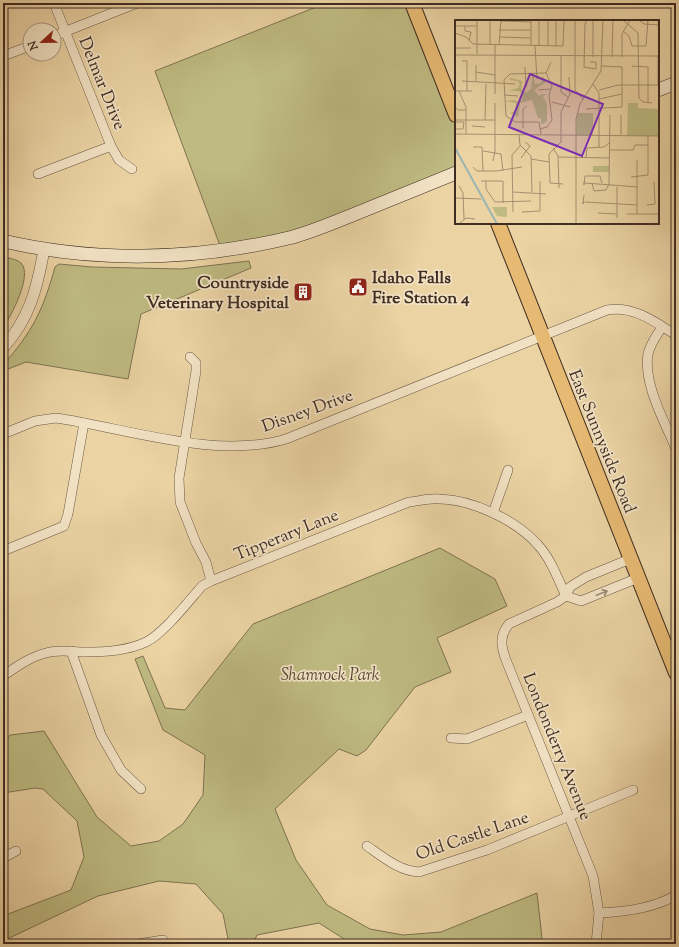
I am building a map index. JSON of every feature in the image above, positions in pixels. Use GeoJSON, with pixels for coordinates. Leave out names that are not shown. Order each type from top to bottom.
{"type":"FeatureCollection","features":[{"type":"Feature","properties":{"kind":"main road"},"geometry":{"type":"LineString","coordinates":[[412,3],[455,112]]}},
{"type":"Feature","properties":{"kind":"main road"},"geometry":{"type":"LineString","coordinates":[[659,90],[676,83]]}},
{"type":"Feature","properties":{"kind":"main road"},"geometry":{"type":"LineString","coordinates":[[3,241],[44,250],[104,256],[161,256],[222,252],[294,236],[315,229],[455,173]]}},
{"type":"Feature","properties":{"kind":"main road","name":"East Sunnyside Road"},"geometry":{"type":"LineString","coordinates":[[498,224],[676,673]]}},
{"type":"Feature","properties":{"kind":"street","name":"Delmar Drive"},"geometry":{"type":"LineString","coordinates":[[54,3],[111,146],[119,160],[132,169]]}},
{"type":"Feature","properties":{"kind":"street"},"geometry":{"type":"LineString","coordinates":[[62,33],[137,3]]}},
{"type":"Feature","properties":{"kind":"street"},"geometry":{"type":"LineString","coordinates":[[3,56],[22,49]]}},
{"type":"Feature","properties":{"kind":"street"},"geometry":{"type":"LineString","coordinates":[[38,174],[111,146]]}},
{"type":"Feature","properties":{"kind":"street"},"geometry":{"type":"LineString","coordinates":[[3,348],[25,317],[39,280],[44,250]]}},
{"type":"Feature","properties":{"kind":"street","name":"Disney Drive"},"geometry":{"type":"LineString","coordinates":[[4,431],[45,418],[56,418],[186,442],[231,447],[256,446],[286,439],[607,310],[615,308],[652,318],[676,335]]}},
{"type":"Feature","properties":{"kind":"street"},"geometry":{"type":"LineString","coordinates":[[662,326],[649,353],[647,367],[649,380],[676,449]]}},
{"type":"Feature","properties":{"kind":"street"},"geometry":{"type":"LineString","coordinates":[[190,357],[196,363],[196,371],[186,442],[179,478],[180,502],[196,543],[206,562],[211,581]]}},
{"type":"Feature","properties":{"kind":"street"},"geometry":{"type":"LineString","coordinates":[[3,551],[64,526],[68,514],[84,423]]}},
{"type":"Feature","properties":{"kind":"street"},"geometry":{"type":"LineString","coordinates":[[493,513],[508,470]]}},
{"type":"Feature","properties":{"kind":"street","name":"Tipperary Lane"},"geometry":{"type":"LineString","coordinates":[[3,676],[36,656],[58,651],[71,650],[86,652],[118,650],[146,642],[156,635],[202,586],[211,581],[409,502],[439,498],[450,500],[493,513],[510,521],[526,532],[539,546],[550,562],[566,596]]}},
{"type":"Feature","properties":{"kind":"street","name":"Londonderry Avenue"},"geometry":{"type":"LineString","coordinates":[[596,944],[599,913],[593,876],[502,649],[501,640],[504,630],[509,624],[566,596],[570,587],[586,577],[630,559]]}},
{"type":"Feature","properties":{"kind":"street"},"geometry":{"type":"LineString","coordinates":[[566,596],[581,601],[638,578]]}},
{"type":"Feature","properties":{"kind":"street"},"geometry":{"type":"LineString","coordinates":[[71,650],[101,735],[121,770],[141,789]]}},
{"type":"Feature","properties":{"kind":"street"},"geometry":{"type":"LineString","coordinates":[[451,738],[467,739],[528,715]]}},
{"type":"Feature","properties":{"kind":"street","name":"Old Castle Lane"},"geometry":{"type":"LineString","coordinates":[[367,846],[408,872],[419,872],[487,850],[568,815],[633,790]]}},
{"type":"Feature","properties":{"kind":"street"},"geometry":{"type":"LineString","coordinates":[[3,858],[16,851]]}},
{"type":"Feature","properties":{"kind":"street"},"geometry":{"type":"LineString","coordinates":[[599,913],[617,912],[647,906],[676,895]]}},
{"type":"Feature","properties":{"kind":"street"},"geometry":{"type":"LineString","coordinates":[[138,944],[163,940]]}},
{"type":"Feature","properties":{"kind":"green space"},"geometry":{"type":"Polygon","coordinates":[[[326,3],[412,3],[455,112],[455,173],[301,234],[222,251],[155,71],[326,3]]]}},
{"type":"Feature","properties":{"kind":"green space"},"geometry":{"type":"Polygon","coordinates":[[[3,257],[21,263],[24,269],[24,277],[20,296],[3,328],[3,257]]]}},
{"type":"Feature","properties":{"kind":"green space"},"geometry":{"type":"Polygon","coordinates":[[[249,261],[251,268],[141,314],[128,379],[26,362],[3,371],[3,365],[22,341],[36,319],[46,296],[55,267],[59,264],[92,267],[181,269],[249,261]]]}},
{"type":"Feature","properties":{"kind":"green space","name":"Shamrock Park"},"geometry":{"type":"Polygon","coordinates":[[[440,548],[495,579],[507,606],[437,638],[451,672],[415,687],[366,750],[357,756],[339,749],[275,809],[296,860],[327,905],[370,929],[403,935],[441,932],[537,893],[542,938],[540,944],[352,944],[319,923],[257,935],[253,944],[229,944],[223,914],[196,884],[159,881],[98,896],[3,941],[3,916],[71,890],[84,857],[77,821],[43,789],[35,788],[3,793],[3,743],[10,735],[44,731],[97,817],[131,846],[159,841],[183,824],[203,795],[205,755],[163,730],[135,659],[143,656],[165,708],[185,710],[253,624],[440,548]]]}},
{"type":"Feature","properties":{"kind":"place","name":"Idaho Falls Fire Station 4"},"geometry":{"type":"Point","coordinates":[358,287]}},
{"type":"Feature","properties":{"kind":"place","name":"Countryside Veterinary Hospital"},"geometry":{"type":"Point","coordinates":[303,292]}}]}
